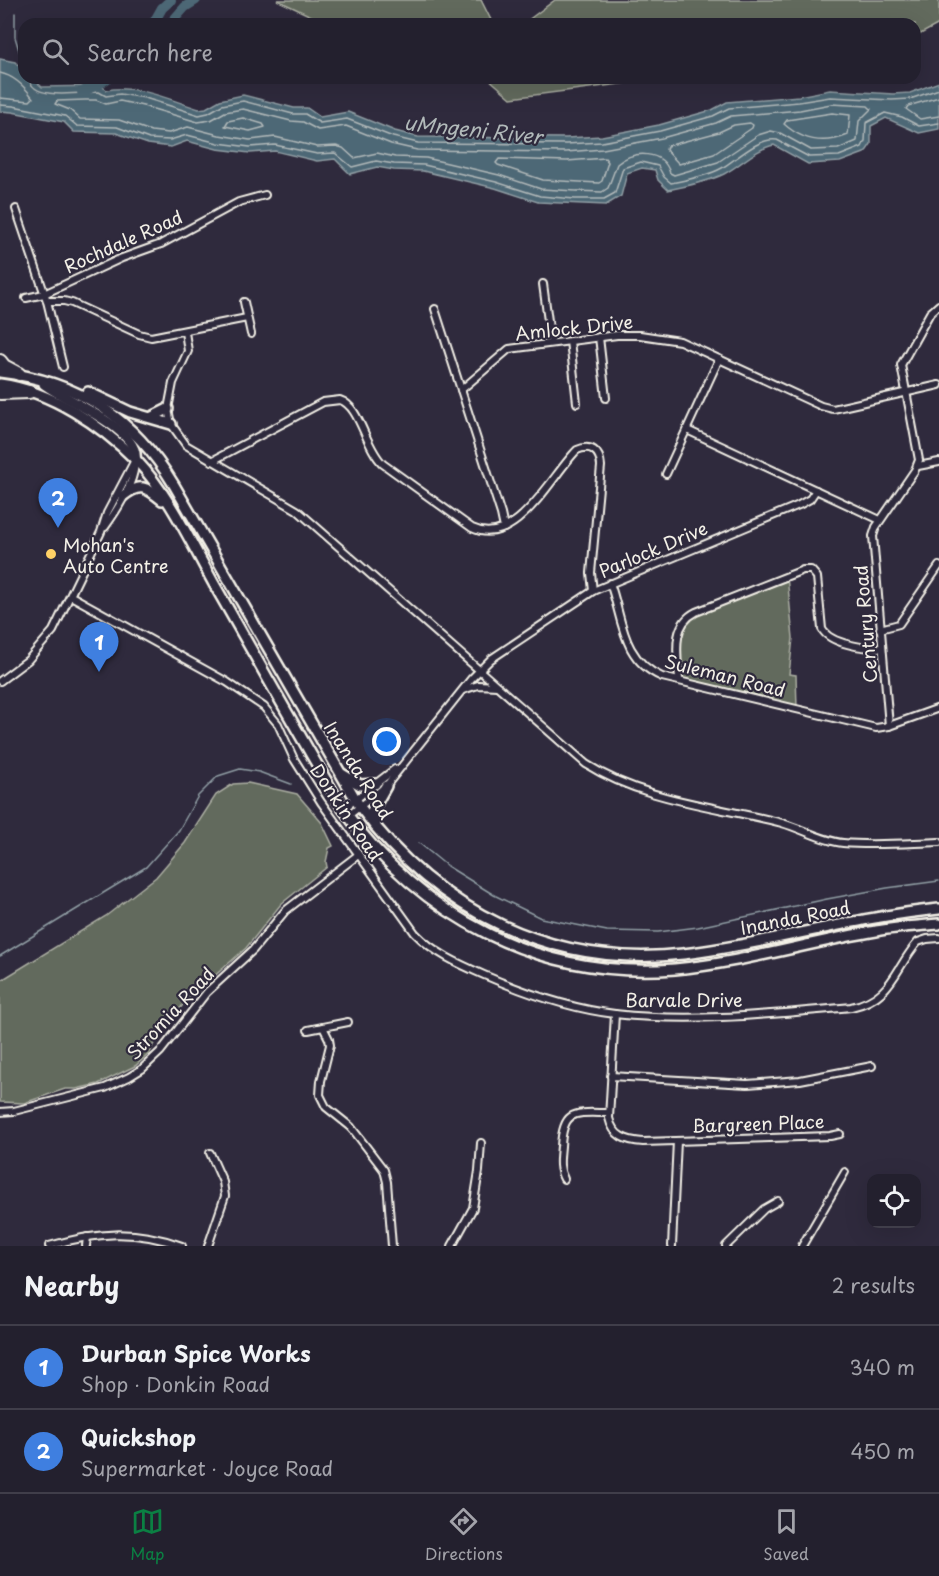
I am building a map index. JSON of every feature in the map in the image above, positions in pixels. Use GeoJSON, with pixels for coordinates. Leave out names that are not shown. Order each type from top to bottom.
{"type":"FeatureCollection","features":[{"type":"Feature","properties":{"kind":"highway"},"geometry":{"type":"LineString","coordinates":[[0,361],[4,366],[19,374]]}},
{"type":"Feature","properties":{"kind":"highway"},"geometry":{"type":"LineString","coordinates":[[0,393],[29,392]]}},
{"type":"Feature","properties":{"kind":"main road","name":"Inanda Road"},"geometry":{"type":"LineString","coordinates":[[0,372],[37,378],[77,392],[102,406],[136,434],[159,461],[357,804],[378,832],[417,872],[447,895],[485,918],[516,932],[557,946],[608,955],[660,956],[702,952],[885,916],[939,909]]}},
{"type":"Feature","properties":{"kind":"main road"},"geometry":{"type":"LineString","coordinates":[[37,378],[72,385],[129,412],[171,424]]}},
{"type":"Feature","properties":{"kind":"main road"},"geometry":{"type":"LineString","coordinates":[[37,378],[113,427],[133,446],[136,454],[135,460],[146,457],[159,461]]}},
{"type":"Feature","properties":{"kind":"main road","name":"Inanda Road"},"geometry":{"type":"LineString","coordinates":[[0,384],[50,400],[78,415],[110,437],[155,483],[346,812],[370,843],[401,876],[438,906],[465,922],[496,939],[529,951],[588,966],[621,970],[675,969],[729,961],[877,931],[939,924]]}},
{"type":"Feature","properties":{"kind":"main road"},"geometry":{"type":"LineString","coordinates":[[153,417],[168,409]]}},
{"type":"Feature","properties":{"kind":"main road"},"geometry":{"type":"LineString","coordinates":[[123,496],[134,488],[141,487],[169,505]]}},
{"type":"Feature","properties":{"kind":"main road"},"geometry":{"type":"LineString","coordinates":[[336,768],[353,782],[366,785],[375,784]]}},
{"type":"Feature","properties":{"kind":"main road"},"geometry":{"type":"LineString","coordinates":[[378,832],[372,811],[386,786]]}},
{"type":"Feature","properties":{"kind":"street","name":"Rochdale Road"},"geometry":{"type":"LineString","coordinates":[[26,298],[46,297],[122,258],[161,244],[239,202],[265,195]]}},
{"type":"Feature","properties":{"kind":"street"},"geometry":{"type":"LineString","coordinates":[[15,209],[46,297],[63,367]]}},
{"type":"Feature","properties":{"kind":"street"},"geometry":{"type":"LineString","coordinates":[[543,284],[551,343]]}},
{"type":"Feature","properties":{"kind":"street"},"geometry":{"type":"LineString","coordinates":[[46,297],[72,303],[147,337],[185,332],[247,318]]}},
{"type":"Feature","properties":{"kind":"street"},"geometry":{"type":"LineString","coordinates":[[244,302],[250,333]]}},
{"type":"Feature","properties":{"kind":"street"},"geometry":{"type":"LineString","coordinates":[[687,430],[880,520],[918,466],[919,456],[901,365],[930,313],[939,305]]}},
{"type":"Feature","properties":{"kind":"street"},"geometry":{"type":"LineString","coordinates":[[435,309],[504,528]]}},
{"type":"Feature","properties":{"kind":"street"},"geometry":{"type":"LineString","coordinates":[[185,332],[188,351],[173,383],[168,409],[171,424],[186,444],[212,461],[276,495],[297,510],[586,764],[620,782],[709,808],[784,823],[840,843],[939,842]]}},
{"type":"Feature","properties":{"kind":"street","name":"Amlock Drive"},"geometry":{"type":"LineString","coordinates":[[461,390],[509,349],[599,337],[640,335],[680,341],[832,409],[939,385]]}},
{"type":"Feature","properties":{"kind":"street"},"geometry":{"type":"LineString","coordinates":[[599,337],[606,398]]}},
{"type":"Feature","properties":{"kind":"street"},"geometry":{"type":"LineString","coordinates":[[570,341],[577,403]]}},
{"type":"Feature","properties":{"kind":"street"},"geometry":{"type":"LineString","coordinates":[[666,474],[719,359]]}},
{"type":"Feature","properties":{"kind":"street"},"geometry":{"type":"LineString","coordinates":[[212,461],[323,402],[340,400],[352,408],[372,451],[383,464],[472,528],[486,532],[512,525],[525,514],[576,450],[586,448],[596,451],[601,466],[591,573],[593,591]]}},
{"type":"Feature","properties":{"kind":"street"},"geometry":{"type":"LineString","coordinates":[[101,532],[113,516],[135,472],[135,460]]}},
{"type":"Feature","properties":{"kind":"street"},"geometry":{"type":"LineString","coordinates":[[0,681],[28,660],[45,641],[70,596],[101,532],[107,513],[135,460]]}},
{"type":"Feature","properties":{"kind":"street"},"geometry":{"type":"LineString","coordinates":[[918,466],[939,462]]}},
{"type":"Feature","properties":{"kind":"street","name":"Parlock Drive"},"geometry":{"type":"LineString","coordinates":[[346,812],[386,786],[400,765],[479,670],[491,659],[593,591],[799,505],[810,499],[816,490]]}},
{"type":"Feature","properties":{"kind":"street","name":"Century Road"},"geometry":{"type":"LineString","coordinates":[[880,520],[874,532],[873,542],[889,726]]}},
{"type":"Feature","properties":{"kind":"street"},"geometry":{"type":"LineString","coordinates":[[880,629],[899,624],[939,566]]}},
{"type":"Feature","properties":{"kind":"street"},"geometry":{"type":"LineString","coordinates":[[679,680],[677,641],[686,618],[803,570],[812,570],[817,577],[822,629],[827,636],[870,648],[882,648]]}},
{"type":"Feature","properties":{"kind":"street","name":"Suleman Road"},"geometry":{"type":"LineString","coordinates":[[610,583],[629,649],[654,673],[876,728],[889,726]]}},
{"type":"Feature","properties":{"kind":"street","name":"Donkin Road"},"geometry":{"type":"LineString","coordinates":[[70,596],[227,682],[264,706],[278,724],[304,776],[358,855],[415,933],[433,949],[507,985],[543,997],[615,1014]]}},
{"type":"Feature","properties":{"kind":"street"},"geometry":{"type":"LineString","coordinates":[[462,691],[478,685],[497,686]]}},
{"type":"Feature","properties":{"kind":"street"},"geometry":{"type":"LineString","coordinates":[[889,726],[939,708]]}},
{"type":"Feature","properties":{"kind":"street","name":"Parlock Drive"},"geometry":{"type":"LineString","coordinates":[[357,804],[375,784],[400,765]]}},
{"type":"Feature","properties":{"kind":"street","name":"Stromia Road"},"geometry":{"type":"LineString","coordinates":[[0,1112],[14,1111],[105,1088],[142,1069],[161,1051],[207,992],[253,950],[285,911],[358,855]]}},
{"type":"Feature","properties":{"kind":"street","name":"Barvale Drive"},"geometry":{"type":"LineString","coordinates":[[609,1113],[615,1014],[705,1018],[861,1005],[876,997],[889,986],[918,942],[939,938]]}},
{"type":"Feature","properties":{"kind":"street"},"geometry":{"type":"LineString","coordinates":[[308,1030],[348,1022]]}},
{"type":"Feature","properties":{"kind":"street"},"geometry":{"type":"LineString","coordinates":[[323,1027],[330,1045],[320,1095],[326,1107],[347,1123],[384,1170],[392,1246]]}},
{"type":"Feature","properties":{"kind":"street"},"geometry":{"type":"LineString","coordinates":[[611,1076],[747,1084],[800,1080],[872,1066]]}},
{"type":"Feature","properties":{"kind":"street"},"geometry":{"type":"LineString","coordinates":[[564,1179],[559,1166],[562,1129],[566,1121],[577,1114],[609,1113],[612,1128],[624,1139],[643,1142],[677,1141],[672,1246]]}},
{"type":"Feature","properties":{"kind":"street","name":"Bargreen Place"},"geometry":{"type":"LineString","coordinates":[[677,1141],[840,1134]]}},
{"type":"Feature","properties":{"kind":"street"},"geometry":{"type":"LineString","coordinates":[[452,1246],[473,1208],[481,1143]]}},
{"type":"Feature","properties":{"kind":"street"},"geometry":{"type":"LineString","coordinates":[[208,1246],[225,1196],[223,1182],[210,1153]]}},
{"type":"Feature","properties":{"kind":"street"},"geometry":{"type":"LineString","coordinates":[[802,1246],[845,1172]]}},
{"type":"Feature","properties":{"kind":"street"},"geometry":{"type":"LineString","coordinates":[[726,1246],[764,1209],[778,1201]]}},
{"type":"Feature","properties":{"kind":"street"},"geometry":{"type":"LineString","coordinates":[[49,1246],[87,1237],[115,1234],[151,1236],[182,1246]]}},
{"type":"Feature","properties":{"kind":"street"},"geometry":{"type":"LineString","coordinates":[[86,1246],[87,1237]]}},
{"type":"Feature","properties":{"kind":"green space"},"geometry":{"type":"Polygon","coordinates":[[[277,0],[481,0],[490,18],[315,18],[277,0]]]}},
{"type":"Feature","properties":{"kind":"green space"},"geometry":{"type":"Polygon","coordinates":[[[555,0],[939,0],[939,24],[921,34],[921,18],[531,18],[555,0]]]}},
{"type":"Feature","properties":{"kind":"green space"},"geometry":{"type":"Polygon","coordinates":[[[495,84],[620,84],[511,98],[495,84]]]}},
{"type":"Feature","properties":{"kind":"green space"},"geometry":{"type":"Polygon","coordinates":[[[787,576],[793,638],[789,674],[796,675],[797,708],[680,680],[681,631],[691,617],[787,576]]]}},
{"type":"Feature","properties":{"kind":"green space"},"geometry":{"type":"Polygon","coordinates":[[[248,783],[297,794],[322,823],[333,846],[329,848],[327,867],[281,904],[246,948],[185,1002],[153,1045],[150,1053],[135,1066],[98,1084],[65,1089],[24,1103],[0,1102],[0,981],[106,916],[156,877],[185,843],[216,795],[233,784],[248,783]]]}},
{"type":"Feature","properties":{"kind":"water"},"geometry":{"type":"Polygon","coordinates":[[[0,59],[15,62],[18,65],[18,84],[39,84],[42,87],[101,86],[107,90],[130,89],[199,109],[206,108],[220,100],[243,95],[294,108],[307,108],[320,117],[348,112],[395,131],[418,137],[566,138],[602,136],[659,125],[712,110],[727,102],[799,96],[830,90],[910,93],[939,82],[939,129],[919,133],[886,118],[871,126],[871,144],[864,153],[840,162],[808,164],[774,145],[760,150],[724,174],[668,190],[658,180],[655,170],[642,168],[627,173],[621,196],[606,205],[538,202],[495,188],[423,171],[377,167],[350,174],[335,159],[317,161],[275,151],[250,153],[217,149],[187,141],[171,147],[148,144],[116,133],[74,132],[64,122],[0,111],[0,59]]]}},
{"type":"Feature","properties":{"kind":"waterway"},"geometry":{"type":"LineString","coordinates":[[156,18],[162,8],[171,0]]}},
{"type":"Feature","properties":{"kind":"waterway"},"geometry":{"type":"LineString","coordinates":[[175,18],[185,7],[196,0]]}},
{"type":"Feature","properties":{"kind":"waterway"},"geometry":{"type":"LineString","coordinates":[[15,13],[15,37],[18,47]]}},
{"type":"Feature","properties":{"kind":"waterway"},"geometry":{"type":"LineString","coordinates":[[82,92],[99,84]]}},
{"type":"Feature","properties":{"kind":"waterway"},"geometry":{"type":"LineString","coordinates":[[0,956],[146,867],[179,830],[198,796],[218,776],[240,769],[259,772],[291,784]]}},
{"type":"Feature","properties":{"kind":"waterway"},"geometry":{"type":"LineString","coordinates":[[419,843],[447,866],[494,895],[541,918],[607,931],[658,932],[698,927],[827,899],[939,881]]}},
{"type":"Feature","properties":{"kind":"place","name":"Quickshop"},"geometry":{"type":"Point","coordinates":[58,528]}},
{"type":"Feature","properties":{"kind":"place","name":"Mohan's Auto Centre"},"geometry":{"type":"Point","coordinates":[51,554]}},
{"type":"Feature","properties":{"kind":"place","name":"Durban Spice Works"},"geometry":{"type":"Point","coordinates":[99,672]}},
{"type":"Feature","properties":{"kind":"water label","name":"uMngeni River"},"geometry":{"type":"Point","coordinates":[473,129]}}]}
